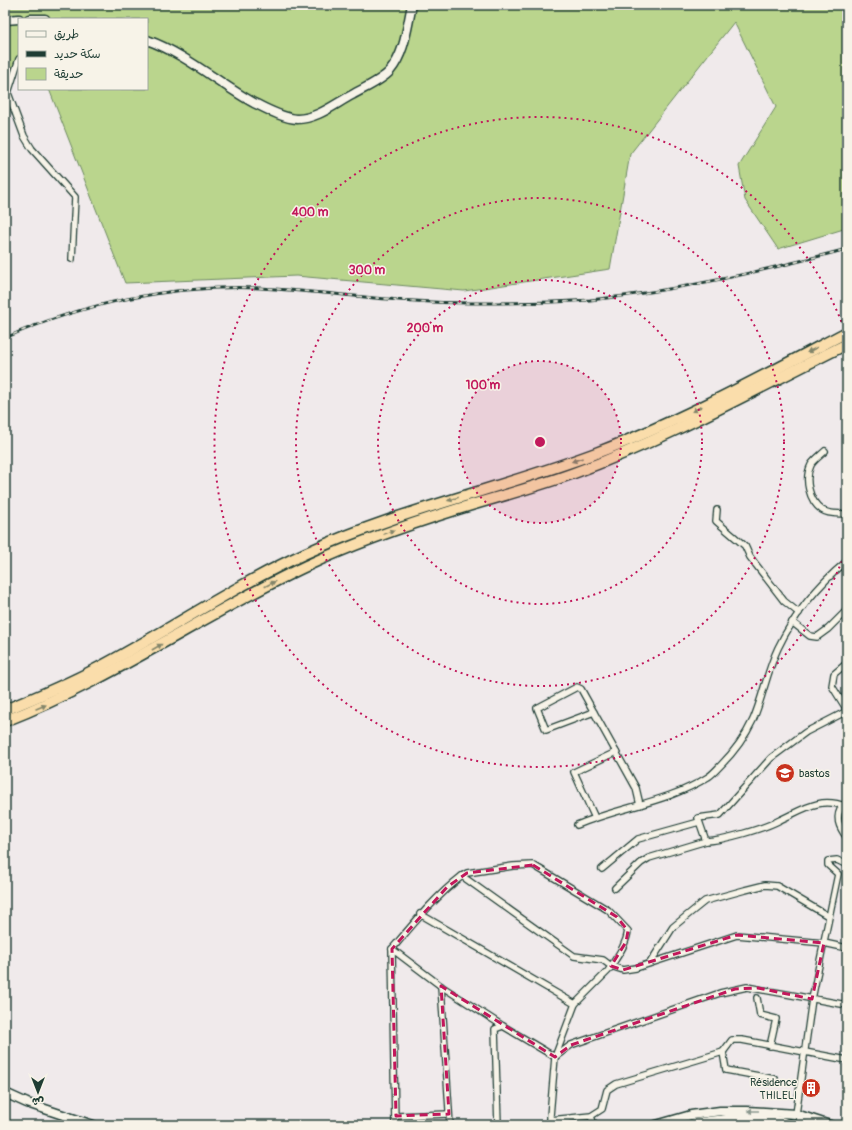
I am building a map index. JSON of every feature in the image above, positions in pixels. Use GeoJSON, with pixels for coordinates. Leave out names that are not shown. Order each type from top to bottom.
{"type":"FeatureCollection","features":[{"type":"Feature","properties":{"kind":"highway"},"geometry":{"type":"LineString","coordinates":[[5,710],[40,696],[100,667],[250,581],[307,552],[371,527],[437,504],[544,471],[625,442],[687,415],[847,332]]}},
{"type":"Feature","properties":{"kind":"highway"},"geometry":{"type":"LineString","coordinates":[[5,722],[86,686],[258,590],[307,565],[395,529],[564,476],[615,457],[679,430],[847,344]]}},
{"type":"Feature","properties":{"kind":"main road"},"geometry":{"type":"LineString","coordinates":[[148,41],[182,58],[236,93],[264,108],[278,114],[297,119],[319,114],[368,86],[390,71],[402,49],[412,5]]}},
{"type":"Feature","properties":{"kind":"main road"},"geometry":{"type":"LineString","coordinates":[[5,20],[18,19]]}},
{"type":"Feature","properties":{"kind":"main road"},"geometry":{"type":"LineString","coordinates":[[5,1093],[27,1103],[93,1125]]}},
{"type":"Feature","properties":{"kind":"main road"},"geometry":{"type":"LineString","coordinates":[[656,1125],[690,1115],[720,1111],[764,1111],[795,1115],[830,1125]]}},
{"type":"Feature","properties":{"kind":"main road"},"geometry":{"type":"LineString","coordinates":[[686,1125],[720,1119],[745,1119],[773,1120],[790,1125],[789,1118],[795,1115]]}},
{"type":"Feature","properties":{"kind":"main road"},"geometry":{"type":"LineString","coordinates":[[795,1115],[801,1120],[799,1125]]}},
{"type":"Feature","properties":{"kind":"street"},"geometry":{"type":"LineString","coordinates":[[18,62],[8,96],[28,142],[75,197],[72,259]]}},
{"type":"Feature","properties":{"kind":"street"},"geometry":{"type":"LineString","coordinates":[[825,452],[812,463],[808,486],[810,494],[814,502],[822,510],[828,513],[847,514]]}},
{"type":"Feature","properties":{"kind":"street"},"geometry":{"type":"LineString","coordinates":[[717,510],[716,521],[744,546],[750,557],[784,602],[799,613]]}},
{"type":"Feature","properties":{"kind":"street"},"geometry":{"type":"LineString","coordinates":[[577,825],[682,790],[710,777],[733,753],[752,721],[777,650],[792,622],[833,573],[847,561]]}},
{"type":"Feature","properties":{"kind":"street"},"geometry":{"type":"LineString","coordinates":[[792,622],[810,636],[817,637],[828,629],[847,610]]}},
{"type":"Feature","properties":{"kind":"street"},"geometry":{"type":"LineString","coordinates":[[706,841],[698,818],[720,815],[770,758],[783,747],[806,732],[847,710],[832,686],[834,674],[847,663]]}},
{"type":"Feature","properties":{"kind":"street"},"geometry":{"type":"LineString","coordinates":[[594,712],[546,730],[537,708],[577,687],[581,689],[594,712],[636,788],[640,805]]}},
{"type":"Feature","properties":{"kind":"street"},"geometry":{"type":"LineString","coordinates":[[595,818],[574,772],[616,752]]}},
{"type":"Feature","properties":{"kind":"street"},"geometry":{"type":"LineString","coordinates":[[615,888],[641,863],[649,858],[706,841],[746,832],[780,820],[792,813],[819,803],[836,802],[845,806],[838,812],[838,819],[847,838]]}},
{"type":"Feature","properties":{"kind":"street"},"geometry":{"type":"LineString","coordinates":[[602,869],[638,839],[699,822]]}},
{"type":"Feature","properties":{"kind":"street"},"geometry":{"type":"LineString","coordinates":[[795,1115],[812,999],[828,916],[838,874],[828,865],[828,862],[837,860],[847,865]]}},
{"type":"Feature","properties":{"kind":"street"},"geometry":{"type":"LineString","coordinates":[[396,1125],[392,949],[420,914],[462,876],[467,873],[513,866],[533,865],[608,910],[628,931],[626,942],[612,966],[575,1004],[555,1057],[551,1123],[591,1116],[602,1109],[607,1090],[616,1084],[723,1052],[732,1040],[847,1060]]}},
{"type":"Feature","properties":{"kind":"street"},"geometry":{"type":"LineString","coordinates":[[462,876],[574,956],[603,960],[612,966],[623,970],[636,968],[737,935],[824,943],[847,948]]}},
{"type":"Feature","properties":{"kind":"street"},"geometry":{"type":"LineString","coordinates":[[650,963],[673,927],[705,901],[745,890],[764,885],[777,886],[828,916]]}},
{"type":"Feature","properties":{"kind":"street"},"geometry":{"type":"LineString","coordinates":[[420,914],[575,1004]]}},
{"type":"Feature","properties":{"kind":"street"},"geometry":{"type":"LineString","coordinates":[[392,949],[441,986],[555,1057]]}},
{"type":"Feature","properties":{"kind":"street"},"geometry":{"type":"LineString","coordinates":[[441,986],[450,1125]]}},
{"type":"Feature","properties":{"kind":"street"},"geometry":{"type":"LineString","coordinates":[[555,1057],[571,1045],[735,989],[747,987],[758,988],[847,1005]]}},
{"type":"Feature","properties":{"kind":"street"},"geometry":{"type":"LineString","coordinates":[[757,998],[760,1015],[776,1019],[770,1046]]}},
{"type":"Feature","properties":{"kind":"street"},"geometry":{"type":"LineString","coordinates":[[498,1125],[495,1029],[503,1026]]}},
{"type":"Feature","properties":{"kind":"street"},"geometry":{"type":"LineString","coordinates":[[723,1052],[726,1070],[775,1079]]}},
{"type":"Feature","properties":{"kind":"street"},"geometry":{"type":"LineString","coordinates":[[396,1116],[449,1114]]}},
{"type":"Feature","properties":{"kind":"street"},"geometry":{"type":"LineString","coordinates":[[591,1116],[594,1125]]}},
{"type":"Feature","properties":{"kind":"highlighted area"},"geometry":{"type":"Polygon","coordinates":[[[533,865],[617,917],[628,931],[626,942],[611,966],[623,970],[737,935],[824,943],[812,999],[758,988],[735,989],[571,1045],[555,1057],[441,986],[449,1114],[396,1116],[392,949],[447,887],[467,873],[533,865]]]}},
{"type":"Feature","properties":{"kind":"green space"},"geometry":{"type":"Polygon","coordinates":[[[5,5],[847,5],[847,228],[778,249],[745,200],[739,166],[776,107],[734,22],[630,154],[610,269],[464,291],[296,276],[125,283],[49,90],[148,90],[148,18],[18,18],[18,60],[5,74],[5,5]]]}},
{"type":"Feature","properties":{"kind":"railway"},"geometry":{"type":"LineString","coordinates":[[5,338],[66,315],[97,306],[130,298],[195,289],[260,288],[397,300],[452,303],[576,301],[623,296],[687,286],[784,265],[847,249]]}},
{"type":"Feature","properties":{"kind":"place","name":"bastos"},"geometry":{"type":"Point","coordinates":[785,773]}},
{"type":"Feature","properties":{"kind":"place","name":"Résidence THILELI"},"geometry":{"type":"Point","coordinates":[811,1088]}}]}
